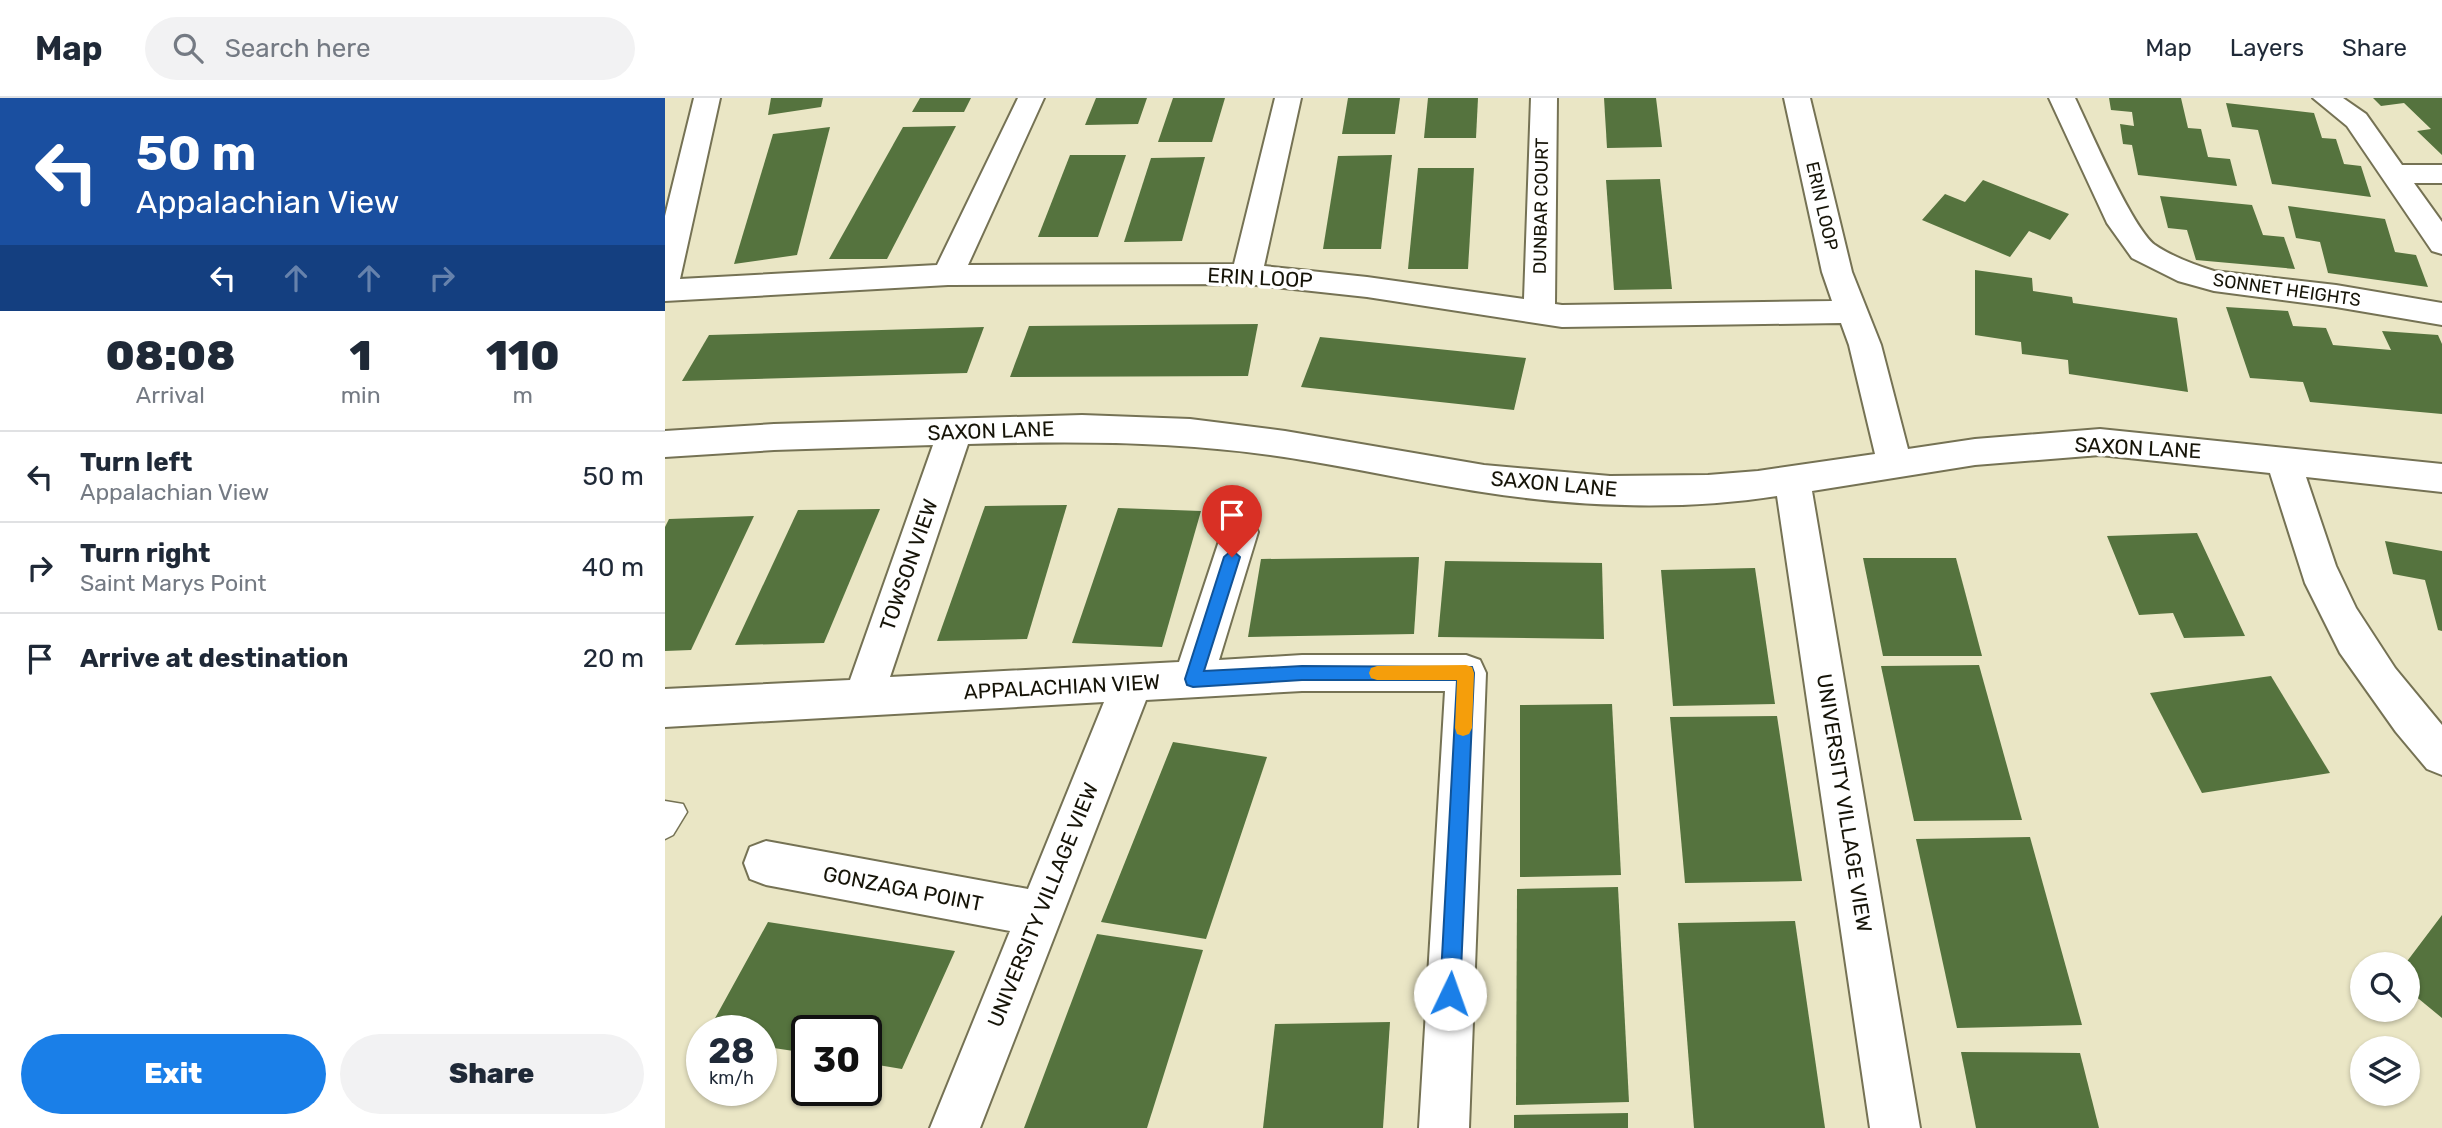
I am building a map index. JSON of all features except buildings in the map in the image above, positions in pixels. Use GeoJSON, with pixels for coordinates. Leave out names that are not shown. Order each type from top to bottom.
{"type":"FeatureCollection","features":[{"type":"Feature","properties":{"kind":"street"},"geometry":{"type":"LineString","coordinates":[[665,278],[707,98]]}},
{"type":"Feature","properties":{"kind":"street"},"geometry":{"type":"LineString","coordinates":[[948,275],[1031,98]]}},
{"type":"Feature","properties":{"kind":"street"},"geometry":{"type":"LineString","coordinates":[[1247,274],[1288,98]]}},
{"type":"Feature","properties":{"kind":"street","name":"DUNBAR COURT"},"geometry":{"type":"LineString","coordinates":[[1539,313],[1544,98]]}},
{"type":"Feature","properties":{"kind":"street","name":"ERIN LOOP"},"geometry":{"type":"LineString","coordinates":[[1797,98],[1837,272],[1865,345],[1895,465]]}},
{"type":"Feature","properties":{"kind":"street","name":"SONNET HEIGHTS"},"geometry":{"type":"LineString","coordinates":[[2062,98],[2122,223],[2143,251],[2189,274],[2214,281],[2336,296],[2442,314]]}},
{"type":"Feature","properties":{"kind":"street"},"geometry":{"type":"LineString","coordinates":[[2326,98],[2357,120],[2442,244]]}},
{"type":"Feature","properties":{"kind":"street"},"geometry":{"type":"LineString","coordinates":[[2396,174],[2442,174]]}},
{"type":"Feature","properties":{"kind":"street","name":"ERIN LOOP"},"geometry":{"type":"LineString","coordinates":[[665,290],[948,275],[1247,274],[1367,286],[1576,317],[1852,312]]}},
{"type":"Feature","properties":{"kind":"street","name":"SAXON LANE"},"geometry":{"type":"LineString","coordinates":[[665,444],[774,437],[1082,428],[1190,432],[1285,444],[1484,479],[1597,489],[1708,489],[1975,452],[2100,442],[2442,478]]}},
{"type":"Feature","properties":{"kind":"street","name":"TOWSON VIEW"},"geometry":{"type":"LineString","coordinates":[[863,699],[955,432]]}},
{"type":"Feature","properties":{"kind":"street"},"geometry":{"type":"LineString","coordinates":[[2283,461],[2329,596],[2355,643],[2411,722],[2442,755]]}},
{"type":"Feature","properties":{"kind":"street","name":"UNIVERSITY VILLAGE VIEW"},"geometry":{"type":"LineString","coordinates":[[1791,479],[1895,1128]]}},
{"type":"Feature","properties":{"kind":"street"},"geometry":{"type":"LineString","coordinates":[[1193,679],[1240,532]]}},
{"type":"Feature","properties":{"kind":"street","name":"APPALACHIAN VIEW"},"geometry":{"type":"LineString","coordinates":[[665,708],[1302,673],[1466,673],[1444,1128]]}},
{"type":"Feature","properties":{"kind":"street","name":"UNIVERSITY VILLAGE VIEW"},"geometry":{"type":"LineString","coordinates":[[955,1128],[1132,683]]}},
{"type":"Feature","properties":{"kind":"street","name":"GONZAGA POINT"},"geometry":{"type":"LineString","coordinates":[[766,863],[1040,914]]}},
{"type":"Feature","properties":{"kind":"lane"},"geometry":{"type":"LineString","coordinates":[[665,813],[675,812],[665,827]]}},
{"type":"Feature","properties":{"kind":"slow traffic"},"geometry":{"type":"LineString","coordinates":[[1377,673],[1466,673],[1463,728]]}},
{"type":"Feature","properties":{"kind":"route"},"geometry":{"type":"LineString","coordinates":[[1232,557],[1193,679],[1302,673],[1466,673],[1450,994]]}}]}
